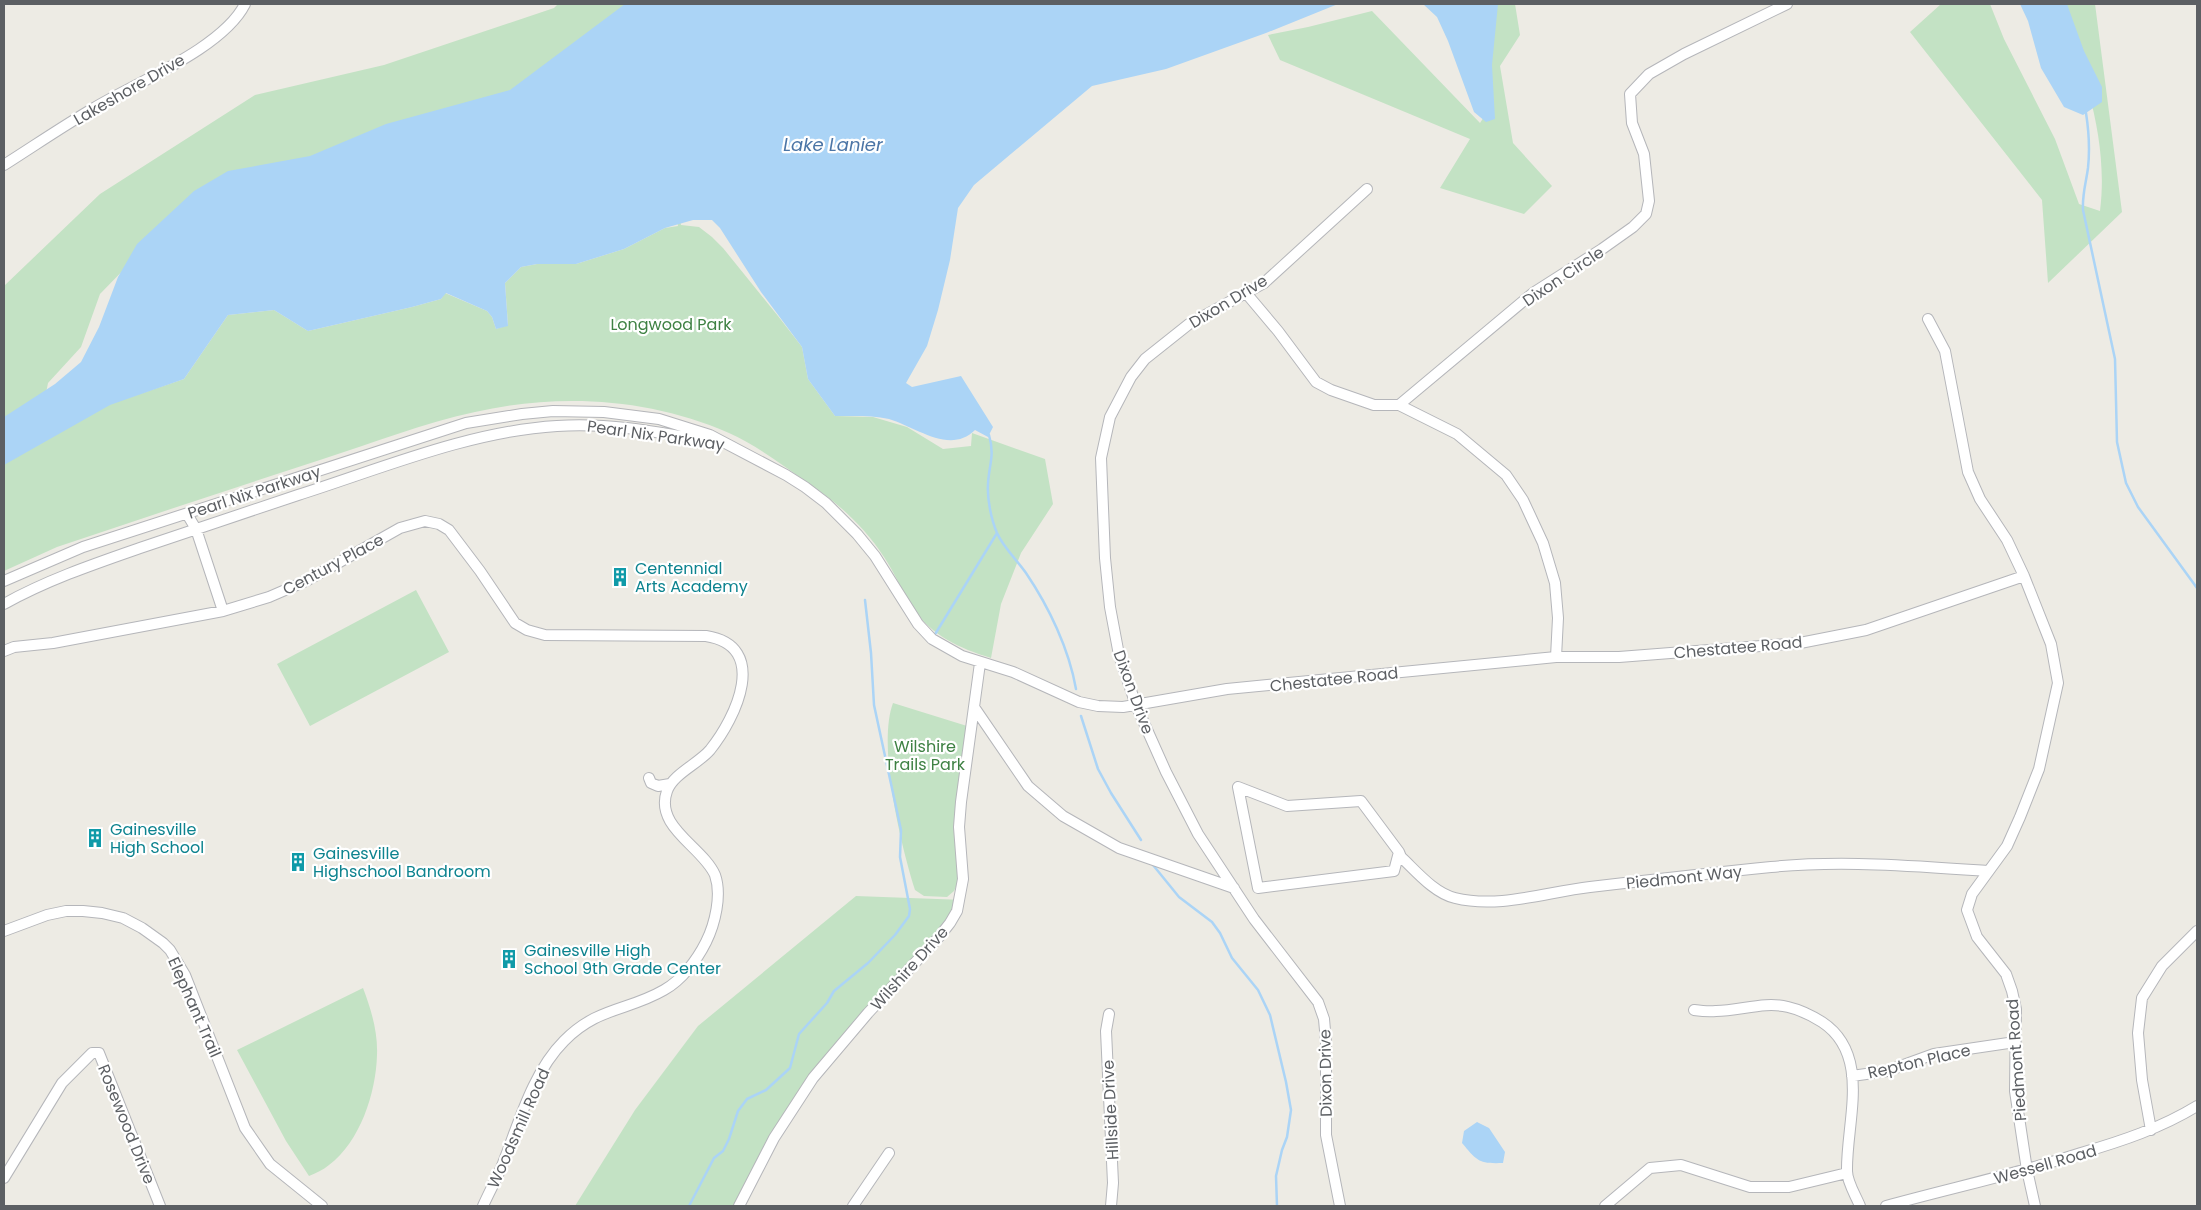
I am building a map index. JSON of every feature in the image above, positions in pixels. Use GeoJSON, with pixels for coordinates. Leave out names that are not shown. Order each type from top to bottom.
{"type":"FeatureCollection","features":[{"type":"Feature","properties":{"kind":"street","name":"Lakeshore Drive"},"geometry":{"type":"LineString","coordinates":[[4,165],[93,108],[196,51],[219,36],[232,24],[245,4]]}},
{"type":"Feature","properties":{"kind":"street","name":"Dixon Circle"},"geometry":{"type":"LineString","coordinates":[[1399,405],[1533,293],[1602,249],[1633,227],[1646,214],[1649,201],[1644,154],[1632,123],[1630,94],[1649,74],[1684,54],[1787,4]]}},
{"type":"Feature","properties":{"kind":"street","name":"Dixon Drive"},"geometry":{"type":"LineString","coordinates":[[1340,1206],[1326,1135],[1326,1042],[1324,1019],[1318,1002],[1254,919],[1198,834],[1166,772],[1136,705],[1119,655],[1110,607],[1105,558],[1101,458],[1110,417],[1132,377],[1153,350],[1189,324],[1264,283],[1367,188]]}},
{"type":"Feature","properties":{"kind":"street"},"geometry":{"type":"LineString","coordinates":[[1246,293],[1278,331],[1316,382],[1331,390],[1374,404],[1399,405],[1457,434],[1506,475],[1524,500],[1543,543],[1555,584],[1558,618],[1556,657]]}},
{"type":"Feature","properties":{"kind":"street","name":"Piedmont Road"},"geometry":{"type":"LineString","coordinates":[[1928,319],[1945,351],[1968,472],[1980,499],[2007,540],[2024,576],[2051,644],[2058,683],[2039,769],[2007,846],[1972,894],[1967,910],[1977,937],[2006,974],[2016,1009],[2015,1091],[2034,1206]]}},
{"type":"Feature","properties":{"kind":"street","name":"Pearl Nix Parkway"},"geometry":{"type":"LineString","coordinates":[[4,581],[82,547],[466,424],[522,414],[570,410],[633,415],[685,427],[710,435],[732,446]]}},
{"type":"Feature","properties":{"kind":"street","name":"Pearl Nix Parkway"},"geometry":{"type":"LineString","coordinates":[[4,604],[70,573],[196,529],[446,447],[498,433],[580,425],[682,436],[732,446]]}},
{"type":"Feature","properties":{"kind":"street","name":"Chestatee Road"},"geometry":{"type":"LineString","coordinates":[[732,446],[805,487],[826,503],[858,534],[875,556],[900,597],[932,639],[951,651],[1013,672],[1088,704],[1123,707],[1227,689],[1556,657],[1619,657],[1811,641],[1866,630],[2024,576]]}},
{"type":"Feature","properties":{"kind":"street"},"geometry":{"type":"LineString","coordinates":[[187,514],[196,529],[223,611]]}},
{"type":"Feature","properties":{"kind":"street","name":"Century Place"},"geometry":{"type":"LineString","coordinates":[[4,651],[14,647],[52,643],[223,611],[269,597],[306,581],[400,528],[432,521],[449,530],[515,623],[535,633],[583,636],[706,636],[720,639],[731,646],[743,666],[743,676],[739,696],[728,725],[704,757],[670,784]]}},
{"type":"Feature","properties":{"kind":"street","name":"Wilshire Drive"},"geometry":{"type":"LineString","coordinates":[[739,1206],[774,1138],[813,1078],[868,1013],[939,937],[950,924],[957,911],[963,878],[959,826],[961,802],[980,662]]}},
{"type":"Feature","properties":{"kind":"street"},"geometry":{"type":"LineString","coordinates":[[974,707],[1028,786],[1063,816],[1119,848],[1234,888]]}},
{"type":"Feature","properties":{"kind":"street"},"geometry":{"type":"LineString","coordinates":[[649,778],[651,783],[658,786],[670,784]]}},
{"type":"Feature","properties":{"kind":"street","name":"Woodsmill Road"},"geometry":{"type":"LineString","coordinates":[[483,1206],[505,1159],[520,1116],[554,1051],[580,1026],[597,1016],[666,989],[681,977],[693,963],[706,942],[716,910],[716,880],[706,860],[683,837],[667,816],[664,804],[670,784]]}},
{"type":"Feature","properties":{"kind":"street","name":"Piedmont Way"},"geometry":{"type":"LineString","coordinates":[[1399,852],[1394,871],[1258,888],[1238,787],[1287,806],[1360,800],[1399,852],[1401,857],[1436,890],[1453,898],[1474,901],[1508,900],[1589,887],[1798,865],[1912,866],[1987,871]]}},
{"type":"Feature","properties":{"kind":"street","name":"Elephant Trail"},"geometry":{"type":"LineString","coordinates":[[4,931],[47,915],[66,911],[83,911],[123,918],[142,928],[163,943],[170,950],[185,975],[245,1128],[270,1164],[322,1206]]}},
{"type":"Feature","properties":{"kind":"street"},"geometry":{"type":"LineString","coordinates":[[2151,1130],[2142,1080],[2138,1033],[2142,998],[2162,966],[2197,931]]}},
{"type":"Feature","properties":{"kind":"street"},"geometry":{"type":"LineString","coordinates":[[1694,1010],[1717,1011],[1748,1006],[1786,1006],[1808,1013],[1829,1027],[1844,1043],[1852,1076],[1853,1100],[1847,1173],[1860,1206]]}},
{"type":"Feature","properties":{"kind":"street","name":"Hillside Drive"},"geometry":{"type":"LineString","coordinates":[[1109,1014],[1106,1031],[1113,1183],[1111,1206]]}},
{"type":"Feature","properties":{"kind":"street","name":"Repton Place"},"geometry":{"type":"LineString","coordinates":[[1852,1076],[1887,1071],[1934,1054],[2015,1042]]}},
{"type":"Feature","properties":{"kind":"street","name":"Rosewood Drive"},"geometry":{"type":"LineString","coordinates":[[4,1178],[67,1078],[92,1053],[99,1053],[160,1206]]}},
{"type":"Feature","properties":{"kind":"street","name":"Wessell Road"},"geometry":{"type":"LineString","coordinates":[[1886,1206],[2027,1170],[2128,1139],[2151,1130],[2197,1106]]}},
{"type":"Feature","properties":{"kind":"street"},"geometry":{"type":"LineString","coordinates":[[854,1206],[888,1153]]}},
{"type":"Feature","properties":{"kind":"street"},"geometry":{"type":"LineString","coordinates":[[1605,1206],[1650,1168],[1680,1164],[1750,1187],[1789,1187],[1847,1173]]}},
{"type":"Feature","properties":{"kind":"green space","name":"Longwood Park"},"geometry":{"type":"Polygon","coordinates":[[[558,4],[633,4],[574,63],[468,116],[173,219],[100,294],[81,347],[48,383],[39,428],[184,379],[228,315],[274,310],[308,331],[441,299],[445,293],[487,311],[492,317],[496,329],[508,325],[505,283],[521,267],[537,264],[576,264],[624,249],[665,228],[678,226],[673,198],[676,197],[681,225],[699,227],[723,248],[802,347],[808,379],[835,416],[873,417],[907,427],[943,449],[971,446],[972,433],[1045,459],[1053,504],[1021,553],[1001,604],[991,658],[947,640],[920,618],[905,596],[892,569],[868,535],[828,497],[768,455],[729,433],[699,421],[667,412],[604,402],[539,402],[475,412],[436,422],[57,547],[4,571],[4,286],[100,194],[255,95],[384,65],[554,8],[558,4]]]}},
{"type":"Feature","properties":{"kind":"green space"},"geometry":{"type":"Polygon","coordinates":[[[1489,4],[1515,4],[1520,35],[1500,66],[1513,143],[1552,186],[1524,214],[1440,188],[1470,139],[1280,60],[1268,35],[1372,11],[1480,123],[1491,106],[1489,4]]]}},
{"type":"Feature","properties":{"kind":"green space"},"geometry":{"type":"Polygon","coordinates":[[[1941,4],[1990,4],[2004,39],[2055,139],[2079,204],[2100,211],[2102,184],[2098,132],[2085,80],[2059,4],[2095,4],[2122,212],[2048,283],[2042,200],[1910,32],[1941,4]]]}},
{"type":"Feature","properties":{"kind":"green space"},"geometry":{"type":"Polygon","coordinates":[[[416,590],[449,652],[310,726],[277,664],[416,590]]]}},
{"type":"Feature","properties":{"kind":"green space","name":"Wilshire Trails Park"},"geometry":{"type":"Polygon","coordinates":[[[893,703],[967,726],[955,811],[958,882],[954,891],[947,897],[924,896],[915,890],[909,871],[898,823],[889,769],[889,722],[893,703]]]}},
{"type":"Feature","properties":{"kind":"green space"},"geometry":{"type":"Polygon","coordinates":[[[856,896],[964,900],[946,937],[839,1047],[765,1154],[736,1206],[575,1206],[635,1110],[698,1026],[856,896]]]}},
{"type":"Feature","properties":{"kind":"green space"},"geometry":{"type":"Polygon","coordinates":[[[363,988],[369,1004],[377,1046],[376,1070],[370,1100],[358,1130],[340,1155],[322,1170],[309,1176],[286,1141],[237,1050],[363,988]]]}},
{"type":"Feature","properties":{"kind":"water","name":"Lake Lanier"},"geometry":{"type":"Polygon","coordinates":[[[625,4],[1338,4],[1266,33],[1166,69],[1092,86],[974,185],[958,208],[950,260],[927,346],[906,383],[912,387],[961,376],[993,427],[988,437],[975,430],[965,437],[955,440],[944,440],[921,433],[889,419],[869,416],[835,416],[808,379],[802,347],[761,292],[720,228],[712,220],[693,220],[665,228],[624,249],[576,264],[537,264],[521,267],[505,283],[508,326],[496,329],[492,317],[487,311],[446,293],[441,299],[412,307],[308,331],[274,310],[228,315],[184,379],[110,405],[4,465],[4,417],[55,384],[81,362],[99,327],[118,277],[137,244],[194,191],[228,171],[310,156],[386,124],[510,90],[625,4]]]}},
{"type":"Feature","properties":{"kind":"water"},"geometry":{"type":"Polygon","coordinates":[[[1423,4],[1498,4],[1492,65],[1495,119],[1486,122],[1474,112],[1448,41],[1437,17],[1423,4]]]}},
{"type":"Feature","properties":{"kind":"water"},"geometry":{"type":"Polygon","coordinates":[[[2020,4],[2067,4],[2084,51],[2102,87],[2102,102],[2083,115],[2064,107],[2041,68],[2028,21],[2020,4]]]}},
{"type":"Feature","properties":{"kind":"water"},"geometry":{"type":"Polygon","coordinates":[[[1477,1122],[1489,1128],[1505,1152],[1503,1163],[1483,1162],[1475,1158],[1462,1143],[1464,1131],[1477,1122]]]}},
{"type":"Feature","properties":{"kind":"waterway"},"geometry":{"type":"LineString","coordinates":[[2086,113],[2089,154],[2083,210],[2115,359],[2117,442],[2126,483],[2138,507],[2197,588]]}},
{"type":"Feature","properties":{"kind":"waterway"},"geometry":{"type":"LineString","coordinates":[[989,435],[992,454],[988,496],[995,527],[1003,543],[1034,586],[1050,614],[1063,644],[1076,689]]}},
{"type":"Feature","properties":{"kind":"waterway"},"geometry":{"type":"LineString","coordinates":[[934,636],[997,533]]}},
{"type":"Feature","properties":{"kind":"waterway"},"geometry":{"type":"LineString","coordinates":[[689,1206],[714,1158],[723,1151],[738,1111],[747,1099],[766,1090],[790,1068],[799,1034],[827,1003],[834,991],[868,963],[895,935],[909,916],[910,909],[900,857],[901,830],[874,705],[865,600]]}},
{"type":"Feature","properties":{"kind":"waterway"},"geometry":{"type":"LineString","coordinates":[[1081,716],[1098,769],[1141,840]]}},
{"type":"Feature","properties":{"kind":"waterway"},"geometry":{"type":"LineString","coordinates":[[1153,865],[1179,897],[1212,922],[1220,933],[1232,958],[1258,990],[1270,1015],[1291,1110],[1287,1137],[1276,1176],[1277,1206]]}},
{"type":"Feature","properties":{"kind":"place","name":"Centennial Arts Academy"},"geometry":{"type":"Point","coordinates":[620,577]}},
{"type":"Feature","properties":{"kind":"place","name":"Gainesville High School"},"geometry":{"type":"Point","coordinates":[95,838]}},
{"type":"Feature","properties":{"kind":"place","name":"Gainesville Highschool Bandroom"},"geometry":{"type":"Point","coordinates":[298,862]}},
{"type":"Feature","properties":{"kind":"place","name":"Gainesville High School 9th Grade Center"},"geometry":{"type":"Point","coordinates":[509,959]}}]}
